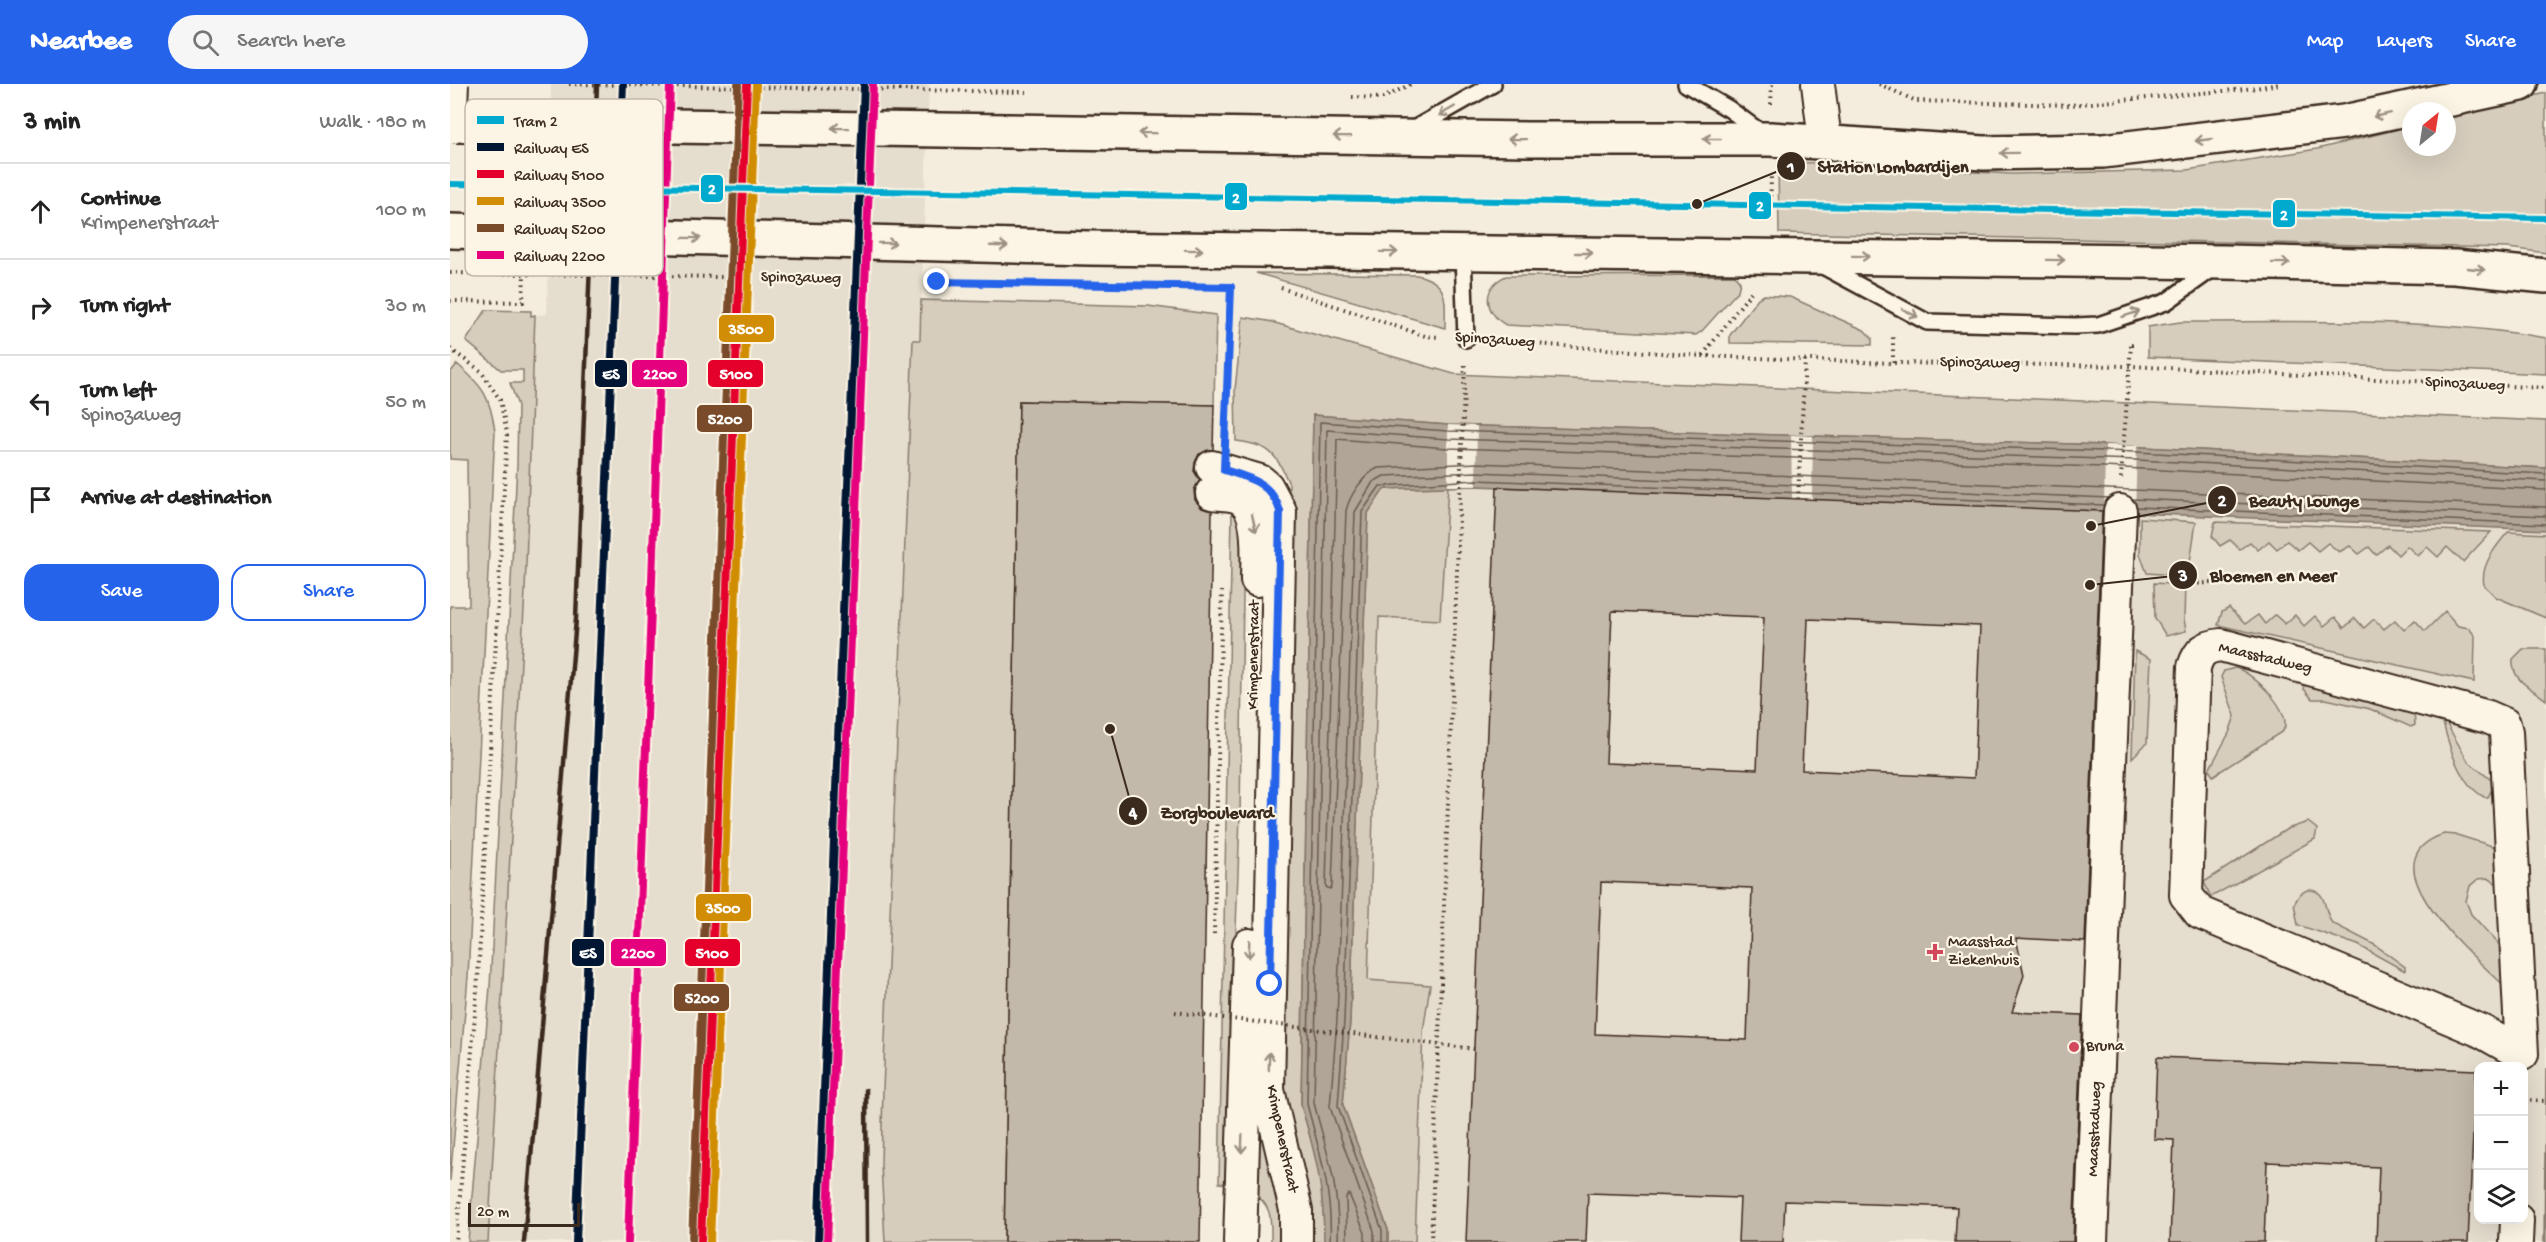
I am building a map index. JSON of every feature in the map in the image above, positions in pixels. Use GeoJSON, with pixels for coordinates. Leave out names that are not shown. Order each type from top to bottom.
{"type":"FeatureCollection","features":[{"type":"Feature","properties":{"kind":"main road"},"geometry":{"type":"LineString","coordinates":[[663,128],[1770,139],[1984,153],[2103,151],[2344,122],[2521,84]]}},
{"type":"Feature","properties":{"kind":"main road"},"geometry":{"type":"LineString","coordinates":[[450,126],[465,126]]}},
{"type":"Feature","properties":{"kind":"main road"},"geometry":{"type":"LineString","coordinates":[[450,231],[465,231]]}},
{"type":"Feature","properties":{"kind":"main road"},"geometry":{"type":"LineString","coordinates":[[663,237],[1089,248],[1803,255],[2223,262],[2455,267],[2546,276]]}},
{"type":"Feature","properties":{"kind":"street"},"geometry":{"type":"LineString","coordinates":[[450,126],[452,84]]}},
{"type":"Feature","properties":{"kind":"street"},"geometry":{"type":"LineString","coordinates":[[1818,84],[1826,141]]}},
{"type":"Feature","properties":{"kind":"street","name":"Krimpenerstraat"},"geometry":{"type":"LineString","coordinates":[[1216,477],[1244,501],[1254,516],[1258,539],[1240,1242]]}},
{"type":"Feature","properties":{"kind":"street","name":"Krimpenerstraat"},"geometry":{"type":"LineString","coordinates":[[1216,477],[1260,481],[1267,487],[1280,511],[1268,1089],[1296,1210],[1296,1242]]}},
{"type":"Feature","properties":{"kind":"street","name":"Maasstadweg"},"geometry":{"type":"LineString","coordinates":[[2091,1242],[2120,511]]}},
{"type":"Feature","properties":{"kind":"street","name":"Maasstadweg"},"geometry":{"type":"LineString","coordinates":[[2221,645],[2233,648],[2488,717],[2504,724],[2530,1061],[2481,1031],[2200,913],[2192,905],[2186,895],[2194,667],[2198,655],[2208,647],[2221,645]]}},
{"type":"Feature","properties":{"kind":"street"},"geometry":{"type":"LineString","coordinates":[[2516,1242],[2517,1224]]}},
{"type":"Feature","properties":{"kind":"lane"},"geometry":{"type":"LineString","coordinates":[[1400,137],[1493,84]]}},
{"type":"Feature","properties":{"kind":"lane"},"geometry":{"type":"LineString","coordinates":[[1686,84],[1729,109],[1770,139]]}},
{"type":"Feature","properties":{"kind":"lane"},"geometry":{"type":"LineString","coordinates":[[1463,253],[1466,339]]}},
{"type":"Feature","properties":{"kind":"lane"},"geometry":{"type":"LineString","coordinates":[[1803,255],[1927,322],[2075,326],[2098,325],[2166,302],[2223,262]]}},
{"type":"Feature","properties":{"kind":"path"},"geometry":{"type":"LineString","coordinates":[[569,84],[1032,93]]}},
{"type":"Feature","properties":{"kind":"path"},"geometry":{"type":"LineString","coordinates":[[1348,97],[1383,98],[1411,84]]}},
{"type":"Feature","properties":{"kind":"path"},"geometry":{"type":"LineString","coordinates":[[1879,84],[1916,101],[2070,105],[2279,84]]}},
{"type":"Feature","properties":{"kind":"path"},"geometry":{"type":"LineString","coordinates":[[450,301],[523,302],[524,276]]}},
{"type":"Feature","properties":{"kind":"path"},"geometry":{"type":"LineString","coordinates":[[663,276],[724,277]]}},
{"type":"Feature","properties":{"kind":"path"},"geometry":{"type":"LineString","coordinates":[[1219,287],[1243,287]]}},
{"type":"Feature","properties":{"kind":"path"},"geometry":{"type":"LineString","coordinates":[[1216,477],[1231,287]]}},
{"type":"Feature","properties":{"kind":"path","name":"Spinozaweg"},"geometry":{"type":"LineString","coordinates":[[1278,287],[1425,336],[1703,356],[1893,363],[2131,366],[2546,388]]}},
{"type":"Feature","properties":{"kind":"path"},"geometry":{"type":"LineString","coordinates":[[1883,329],[1893,334],[1893,363]]}},
{"type":"Feature","properties":{"kind":"path"},"geometry":{"type":"LineString","coordinates":[[1431,1242],[1466,339]]}},
{"type":"Feature","properties":{"kind":"path"},"geometry":{"type":"LineString","coordinates":[[2122,446],[2131,366],[2131,345]]}},
{"type":"Feature","properties":{"kind":"path"},"geometry":{"type":"LineString","coordinates":[[450,349],[481,371],[500,400],[507,433],[478,978],[456,1242]]}},
{"type":"Feature","properties":{"kind":"path"},"geometry":{"type":"LineString","coordinates":[[1798,499],[1805,360]]}},
{"type":"Feature","properties":{"kind":"path"},"geometry":{"type":"LineString","coordinates":[[2186,584],[2212,583]]}},
{"type":"Feature","properties":{"kind":"path"},"geometry":{"type":"LineString","coordinates":[[1214,944],[1222,590]]}},
{"type":"Feature","properties":{"kind":"path"},"geometry":{"type":"LineString","coordinates":[[1175,1012],[1474,1049]]}},
{"type":"Feature","properties":{"kind":"path"},"geometry":{"type":"LineString","coordinates":[[1212,1015],[1212,1027]]}},
{"type":"Feature","properties":{"kind":"path"},"geometry":{"type":"LineString","coordinates":[[2528,1100],[2546,1101]]}},
{"type":"Feature","properties":{"kind":"shaded area"},"geometry":{"type":"Polygon","coordinates":[[[551,84],[929,84],[920,340],[913,340],[891,860],[881,1164],[885,1242],[471,1242],[493,985],[530,316],[547,314],[548,276],[663,276],[663,99],[551,99],[551,84]]]}},
{"type":"Feature","properties":{"kind":"shaded area"},"geometry":{"type":"Polygon","coordinates":[[[2546,93],[2546,253],[2508,248],[1779,233],[1778,161],[2011,174],[2187,170],[2317,149],[2402,128],[2402,156],[2456,156],[2456,115],[2546,93]]]}},
{"type":"Feature","properties":{"kind":"shaded area"},"geometry":{"type":"Polygon","coordinates":[[[1256,273],[1417,275],[1428,278],[1440,288],[1443,294],[1445,328],[1256,273]]]}},
{"type":"Feature","properties":{"kind":"shaded area"},"geometry":{"type":"Polygon","coordinates":[[[1735,275],[1740,282],[1738,291],[1696,335],[1506,325],[1493,314],[1488,300],[1492,287],[1506,276],[1735,275]]]}},
{"type":"Feature","properties":{"kind":"shaded area"},"geometry":{"type":"Polygon","coordinates":[[[1764,295],[1790,297],[1864,330],[1872,338],[1872,345],[1730,343],[1730,335],[1758,298],[1764,295]]]}},
{"type":"Feature","properties":{"kind":"shaded area"},"geometry":{"type":"Polygon","coordinates":[[[921,300],[1148,306],[1216,315],[1214,405],[1019,401],[1004,1242],[885,1242],[881,1164],[883,1090],[913,340],[920,340],[921,300]]]}},
{"type":"Feature","properties":{"kind":"shaded area"},"geometry":{"type":"Polygon","coordinates":[[[486,310],[531,311],[531,316],[535,315],[525,591],[488,1242],[468,1242],[490,987],[517,465],[518,406],[510,383],[523,383],[523,370],[501,370],[466,341],[486,310]]]}},
{"type":"Feature","properties":{"kind":"shaded area"},"geometry":{"type":"Polygon","coordinates":[[[1243,317],[1268,321],[1454,374],[2546,421],[2546,468],[2105,445],[1448,425],[1313,415],[1301,1105],[1320,1170],[1325,1234],[1324,1242],[1304,1242],[1279,1087],[1289,484],[1280,465],[1270,452],[1257,445],[1236,441],[1235,389],[1243,317]]]}},
{"type":"Feature","properties":{"kind":"shaded area"},"geometry":{"type":"Polygon","coordinates":[[[2180,322],[2363,322],[2501,331],[2546,338],[2546,374],[2148,357],[2148,327],[2180,322]]]}},
{"type":"Feature","properties":{"kind":"shaded area"},"geometry":{"type":"Polygon","coordinates":[[[457,364],[474,379],[484,393],[491,409],[495,431],[468,977],[450,1181],[450,606],[469,606],[467,460],[450,459],[450,373],[457,364]]]}},
{"type":"Feature","properties":{"kind":"shaded area","name":"Maasstad Ziekenhuis"},"geometry":{"type":"Polygon","coordinates":[[[1345,458],[2546,507],[2546,1242],[1355,1242],[1325,1116],[1345,458]]]}},
{"type":"Feature","properties":{"kind":"shaded area"},"geometry":{"type":"Polygon","coordinates":[[[1448,486],[1440,620],[1379,617],[1368,980],[1430,985],[1423,1032],[1415,1242],[1388,1242],[1388,1230],[1343,1105],[1350,1021],[1368,513],[1384,489],[1448,486]]]}},
{"type":"Feature","properties":{"kind":"shaded area"},"geometry":{"type":"Polygon","coordinates":[[[1232,512],[1237,513],[1244,520],[1240,816],[1227,1184],[1219,1183],[1232,512]]]}},
{"type":"Feature","properties":{"kind":"shaded area"},"geometry":{"type":"Polygon","coordinates":[[[2140,518],[2196,522],[2188,576],[2147,573],[2140,554],[2140,518]]]}},
{"type":"Feature","properties":{"kind":"shaded area"},"geometry":{"type":"Polygon","coordinates":[[[2215,522],[2491,532],[2463,562],[2447,547],[2438,557],[2427,547],[2418,556],[2407,546],[2398,555],[2388,545],[2376,555],[2369,547],[2359,554],[2350,546],[2339,552],[2328,543],[2318,551],[2308,542],[2298,550],[2287,541],[2277,549],[2269,541],[2258,550],[2250,542],[2240,549],[2230,540],[2220,546],[2212,536],[2215,522]]]}},
{"type":"Feature","properties":{"kind":"shaded area"},"geometry":{"type":"Polygon","coordinates":[[[2508,532],[2546,534],[2546,618],[2496,597],[2484,585],[2484,570],[2487,563],[2508,532]]]}},
{"type":"Feature","properties":{"kind":"shaded area"},"geometry":{"type":"Polygon","coordinates":[[[2154,583],[2185,585],[2186,631],[2166,636],[2155,618],[2154,583]]]}},
{"type":"Feature","properties":{"kind":"shaded area"},"geometry":{"type":"Polygon","coordinates":[[[2229,608],[2245,624],[2258,615],[2265,624],[2275,615],[2285,624],[2295,615],[2304,626],[2315,616],[2324,626],[2335,617],[2344,628],[2355,618],[2364,628],[2374,619],[2384,629],[2395,620],[2404,630],[2415,620],[2425,631],[2445,611],[2458,626],[2469,628],[2475,636],[2474,682],[2218,625],[2222,612],[2229,608]]]}},
{"type":"Feature","properties":{"kind":"shaded area"},"geometry":{"type":"Polygon","coordinates":[[[2523,649],[2546,649],[2546,700],[2515,673],[2513,659],[2523,649]]]}},
{"type":"Feature","properties":{"kind":"shaded area"},"geometry":{"type":"Polygon","coordinates":[[[2135,651],[2151,659],[2147,743],[2132,758],[2135,651]]]}},
{"type":"Feature","properties":{"kind":"shaded area"},"geometry":{"type":"Polygon","coordinates":[[[2235,668],[2251,677],[2270,694],[2278,704],[2285,723],[2283,731],[2213,776],[2209,770],[2229,733],[2235,716],[2221,677],[2224,671],[2235,668]]]}},
{"type":"Feature","properties":{"kind":"shaded area"},"geometry":{"type":"Polygon","coordinates":[[[2305,681],[2414,711],[2415,725],[2411,727],[2370,709],[2326,699],[2312,699],[2304,689],[2305,681]]]}},
{"type":"Feature","properties":{"kind":"shaded area"},"geometry":{"type":"Polygon","coordinates":[[[2445,721],[2468,761],[2491,780],[2492,789],[2488,797],[2475,791],[2462,774],[2449,744],[2443,723],[2445,721]]]}},
{"type":"Feature","properties":{"kind":"shaded area"},"geometry":{"type":"Polygon","coordinates":[[[2308,822],[2317,829],[2315,839],[2211,897],[2204,882],[2287,829],[2308,822]]]}},
{"type":"Feature","properties":{"kind":"shaded area"},"geometry":{"type":"Polygon","coordinates":[[[2444,834],[2457,835],[2502,849],[2504,888],[2488,878],[2478,879],[2470,886],[2466,901],[2471,914],[2508,954],[2510,991],[2453,936],[2419,888],[2414,866],[2421,848],[2444,834]]]}},
{"type":"Feature","properties":{"kind":"shaded area"},"geometry":{"type":"Polygon","coordinates":[[[2307,890],[2314,890],[2322,896],[2332,923],[2375,945],[2405,967],[2405,971],[2358,945],[2298,925],[2294,904],[2300,894],[2307,890]]]}},
{"type":"Feature","properties":{"kind":"shaded area"},"geometry":{"type":"Polygon","coordinates":[[[1255,1102],[1279,1181],[1282,1242],[1271,1242],[1270,1214],[1260,1198],[1253,1193],[1255,1102]]]}},
{"type":"Feature","properties":{"kind":"water"},"geometry":{"type":"Polygon","coordinates":[[[1313,415],[1448,425],[2105,445],[2546,468],[2546,530],[1476,486],[1384,489],[1368,513],[1350,1021],[1343,1105],[1388,1230],[1388,1242],[1324,1242],[1323,1205],[1318,1172],[1301,1105],[1313,415]]]}},
{"type":"Feature","properties":{"kind":"water"},"geometry":{"type":"Polygon","coordinates":[[[2546,1068],[2546,1242],[2544,1242],[2546,1068]]]}},
{"type":"Feature","properties":{"kind":"pier"},"geometry":{"type":"Polygon","coordinates":[[[1448,425],[1477,426],[1476,486],[1448,486],[1448,425]]]}},
{"type":"Feature","properties":{"kind":"pier"},"geometry":{"type":"Polygon","coordinates":[[[1791,435],[1813,436],[1812,499],[1792,498],[1791,435]]]}},
{"type":"Feature","properties":{"kind":"pier"},"geometry":{"type":"Polygon","coordinates":[[[2105,445],[2137,446],[2135,513],[2104,511],[2105,445]]]}},
{"type":"Feature","properties":{"kind":"building"},"geometry":{"type":"Polygon","coordinates":[[[1019,401],[1214,405],[1213,450],[1199,454],[1194,471],[1200,480],[1194,490],[1195,500],[1202,508],[1212,511],[1200,1242],[1004,1242],[1019,401]]]}},
{"type":"Feature","properties":{"kind":"building"},"geometry":{"type":"Polygon","coordinates":[[[1497,487],[2102,511],[2085,942],[2016,938],[2024,975],[2012,1012],[2082,1015],[2073,1242],[1955,1242],[1957,1207],[1785,1201],[1783,1242],[1738,1242],[1740,1198],[1588,1193],[1586,1242],[1466,1242],[1497,487]],[[1612,611],[1606,763],[1757,769],[1764,617],[1612,611]],[[1808,619],[1802,770],[1974,778],[1980,626],[1808,619]],[[1601,882],[1595,1034],[1747,1040],[1752,888],[1601,882]]]}},
{"type":"Feature","properties":{"kind":"building"},"geometry":{"type":"Polygon","coordinates":[[[2157,1057],[2474,1070],[2468,1242],[2376,1242],[2379,1167],[2267,1162],[2264,1242],[2170,1242],[2174,1140],[2154,1139],[2157,1057]]]}},
{"type":"Feature","properties":{"kind":"railway"},"geometry":{"type":"LineString","coordinates":[[596,99],[597,84]]}},
{"type":"Feature","properties":{"kind":"railway"},"geometry":{"type":"LineString","coordinates":[[524,1242],[576,619],[589,276]]}},
{"type":"Feature","properties":{"kind":"railway"},"geometry":{"type":"LineString","coordinates":[[866,1090],[867,1242]]}},
{"type":"Feature","properties":{"kind":"tram line","name":"2"},"geometry":{"type":"LineString","coordinates":[[450,184],[465,184]]}},
{"type":"Feature","properties":{"kind":"tram line","name":"2"},"geometry":{"type":"LineString","coordinates":[[663,187],[2546,218]]}},
{"type":"Feature","properties":{"kind":"rail line","name":"ES"},"geometry":{"type":"LineString","coordinates":[[622,99],[623,84]]}},
{"type":"Feature","properties":{"kind":"rail line","name":"2200"},"geometry":{"type":"LineString","coordinates":[[628,1242],[670,84]]}},
{"type":"Feature","properties":{"kind":"rail line","name":"5200"},"geometry":{"type":"LineString","coordinates":[[692,1242],[738,84]]}},
{"type":"Feature","properties":{"kind":"rail line","name":"5100"},"geometry":{"type":"LineString","coordinates":[[701,1242],[747,84]]}},
{"type":"Feature","properties":{"kind":"rail line","name":"3500"},"geometry":{"type":"LineString","coordinates":[[710,1242],[756,84]]}},
{"type":"Feature","properties":{"kind":"rail line","name":"ES"},"geometry":{"type":"LineString","coordinates":[[818,1242],[864,84]]}},
{"type":"Feature","properties":{"kind":"rail line","name":"2200"},"geometry":{"type":"LineString","coordinates":[[827,1242],[873,84]]}},
{"type":"Feature","properties":{"kind":"rail line","name":"ES"},"geometry":{"type":"LineString","coordinates":[[576,1242],[615,276]]}},
{"type":"Feature","properties":{"kind":"place","name":"Station Lombardijen"},"geometry":{"type":"Point","coordinates":[1697,204]}},
{"type":"Feature","properties":{"kind":"place","name":"Beauty Lounge"},"geometry":{"type":"Point","coordinates":[2091,526]}},
{"type":"Feature","properties":{"kind":"place","name":"Bloemen en Meer"},"geometry":{"type":"Point","coordinates":[2090,585]}},
{"type":"Feature","properties":{"kind":"place","name":"Zorgboulevard"},"geometry":{"type":"Point","coordinates":[1110,729]}},
{"type":"Feature","properties":{"kind":"place","name":"Maasstad Ziekenhuis"},"geometry":{"type":"Point","coordinates":[1935,952]}},
{"type":"Feature","properties":{"kind":"place","name":"Bruna"},"geometry":{"type":"Point","coordinates":[2074,1047]}},
{"type":"Feature","properties":{"kind":"route"},"geometry":{"type":"LineString","coordinates":[[937,282],[1231,287],[1224,470],[1260,481],[1278,503],[1280,511],[1270,984]]}}]}
